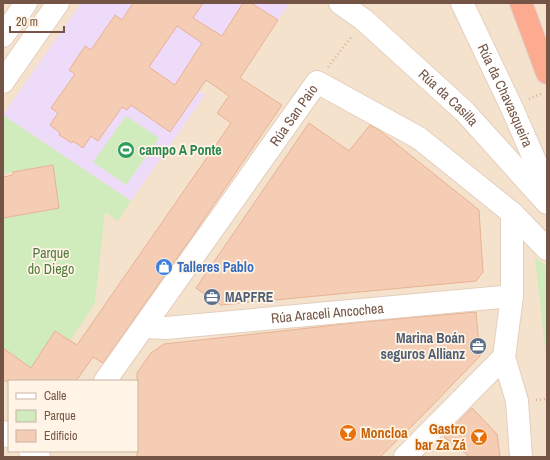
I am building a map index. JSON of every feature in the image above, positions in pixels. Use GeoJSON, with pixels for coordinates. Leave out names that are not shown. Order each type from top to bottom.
{"type":"FeatureCollection","features":[{"type":"Feature","properties":{"kind":"highway"},"geometry":{"type":"LineString","coordinates":[[521,3],[547,73]]}},
{"type":"Feature","properties":{"kind":"street"},"geometry":{"type":"LineString","coordinates":[[3,36],[26,3]]}},
{"type":"Feature","properties":{"kind":"street"},"geometry":{"type":"LineString","coordinates":[[3,82],[58,3]]}},
{"type":"Feature","properties":{"kind":"street","name":"Rúa da Casilla"},"geometry":{"type":"LineString","coordinates":[[340,3],[364,20],[466,112],[547,203]]}},
{"type":"Feature","properties":{"kind":"street","name":"Rúa da Chavasqueira"},"geometry":{"type":"LineString","coordinates":[[462,3],[511,106],[547,188]]}},
{"type":"Feature","properties":{"kind":"street","name":"Rúa San Paio"},"geometry":{"type":"LineString","coordinates":[[106,380],[317,82],[419,138],[512,213],[547,249]]}},
{"type":"Feature","properties":{"kind":"street"},"geometry":{"type":"LineString","coordinates":[[512,213],[512,296],[504,357],[517,402],[522,457]]}},
{"type":"Feature","properties":{"kind":"street","name":"Rúa Araceli Ancochea"},"geometry":{"type":"LineString","coordinates":[[144,326],[166,328],[512,296]]}},
{"type":"Feature","properties":{"kind":"street"},"geometry":{"type":"LineString","coordinates":[[405,457],[504,357]]}},
{"type":"Feature","properties":{"kind":"path"},"geometry":{"type":"LineString","coordinates":[[327,68],[364,20]]}},
{"type":"Feature","properties":{"kind":"path"},"geometry":{"type":"LineString","coordinates":[[524,101],[547,91]]}},
{"type":"Feature","properties":{"kind":"shaded area"},"geometry":{"type":"Polygon","coordinates":[[[3,3],[547,3],[547,457],[3,457],[3,3]]]}},
{"type":"Feature","properties":{"kind":"shaded area"},"geometry":{"type":"Polygon","coordinates":[[[81,3],[243,3],[222,35],[212,30],[187,67],[193,87],[205,95],[131,201],[3,115],[81,3]]]}},
{"type":"Feature","properties":{"kind":"shaded area"},"geometry":{"type":"Polygon","coordinates":[[[251,3],[290,3],[278,20],[251,3]]]}},
{"type":"Feature","properties":{"kind":"green space","name":"Parque do Diego"},"geometry":{"type":"Polygon","coordinates":[[[3,115],[131,201],[118,221],[105,212],[95,303],[70,341],[55,331],[31,368],[3,348],[3,218],[59,208],[52,165],[3,174],[3,115]]]}},
{"type":"Feature","properties":{"kind":"green space","name":"campo A Ponte"},"geometry":{"type":"Polygon","coordinates":[[[126,116],[159,138],[126,185],[93,162],[126,116]]]}},
{"type":"Feature","properties":{"kind":"green space"},"geometry":{"type":"Polygon","coordinates":[[[535,257],[547,266],[547,367],[535,257]]]}},
{"type":"Feature","properties":{"kind":"building"},"geometry":{"type":"Polygon","coordinates":[[[133,3],[203,3],[193,18],[222,36],[243,3],[251,3],[278,20],[240,78],[282,105],[103,363],[93,357],[77,380],[3,381],[3,348],[31,368],[55,331],[77,345],[231,123],[217,113],[229,96],[206,80],[170,132],[131,105],[127,110],[122,107],[98,141],[91,136],[83,148],[73,141],[72,143],[59,135],[60,133],[50,125],[58,113],[51,108],[75,74],[69,70],[85,46],[91,50],[115,15],[122,20],[133,3]],[[177,26],[149,67],[175,85],[202,43],[177,26]]]}},
{"type":"Feature","properties":{"kind":"building"},"geometry":{"type":"Polygon","coordinates":[[[309,123],[349,151],[370,125],[379,130],[479,210],[483,272],[476,281],[221,305],[196,288],[309,123]]]}},
{"type":"Feature","properties":{"kind":"building"},"geometry":{"type":"Polygon","coordinates":[[[53,165],[59,208],[3,218],[3,177],[13,175],[13,172],[53,165]]]}},
{"type":"Feature","properties":{"kind":"building"},"geometry":{"type":"Polygon","coordinates":[[[476,312],[480,356],[380,457],[137,457],[137,373],[151,353],[164,344],[363,322],[476,312]]]}},
{"type":"Feature","properties":{"kind":"building"},"geometry":{"type":"Polygon","coordinates":[[[472,408],[497,434],[500,457],[470,457],[444,437],[472,408]]]}},
{"type":"Feature","properties":{"kind":"place","name":"campo A Ponte"},"geometry":{"type":"Point","coordinates":[126,150]}},
{"type":"Feature","properties":{"kind":"place","name":"Talleres Pablo"},"geometry":{"type":"Point","coordinates":[164,267]}},
{"type":"Feature","properties":{"kind":"place","name":"MAPFRE"},"geometry":{"type":"Point","coordinates":[212,297]}},
{"type":"Feature","properties":{"kind":"place","name":"Marina Boán seguros Allianz"},"geometry":{"type":"Point","coordinates":[478,346]}},
{"type":"Feature","properties":{"kind":"place","name":"Moncloa"},"geometry":{"type":"Point","coordinates":[348,433]}},
{"type":"Feature","properties":{"kind":"place","name":"Gastro bar Za Zá"},"geometry":{"type":"Point","coordinates":[479,437]}}]}
